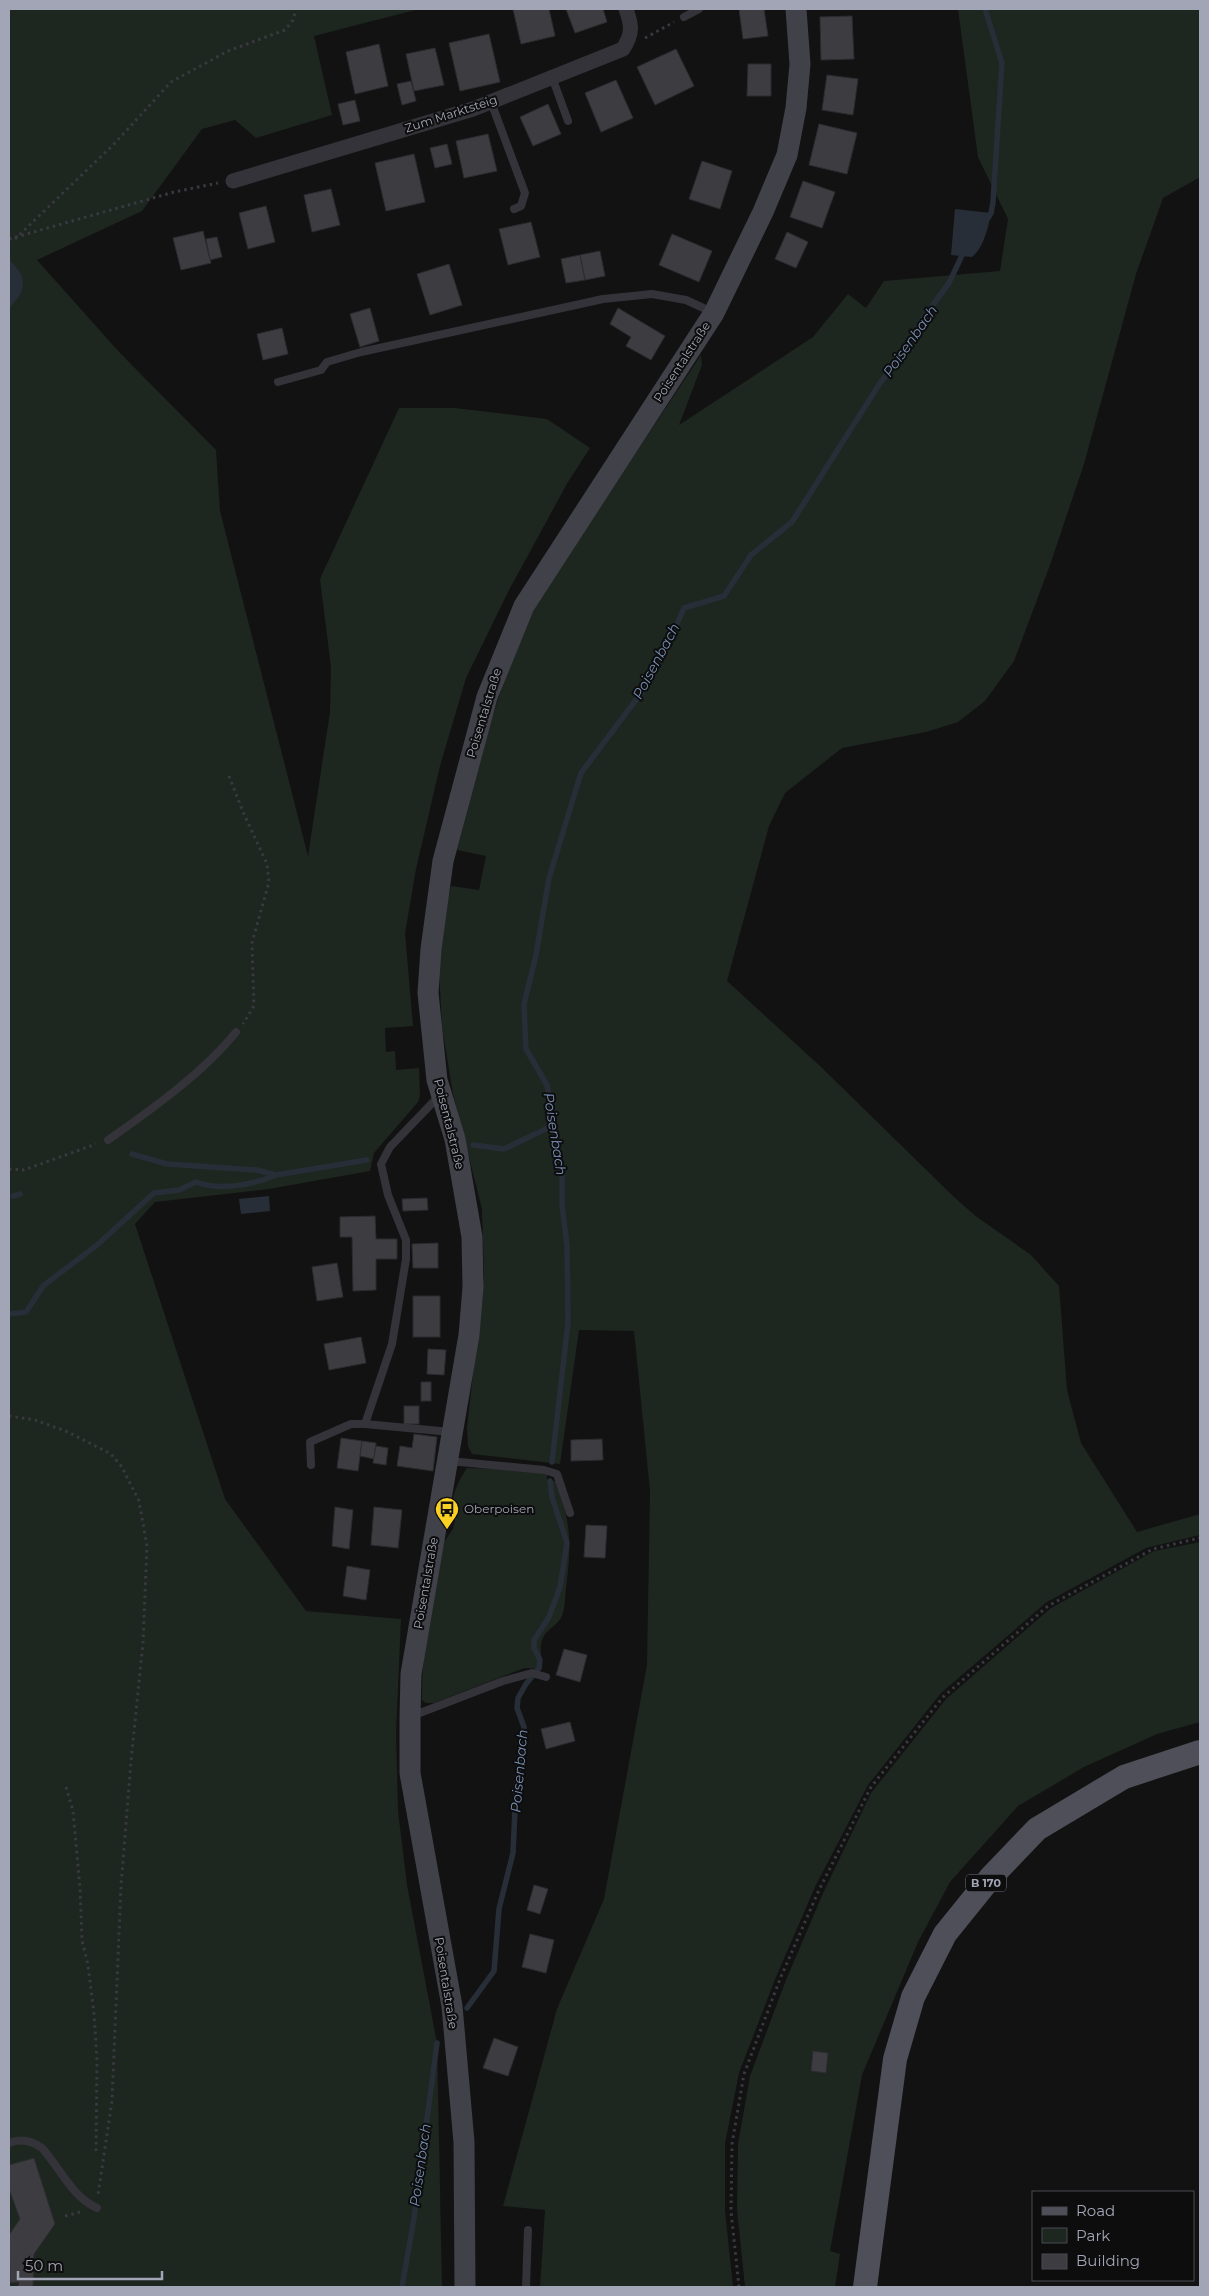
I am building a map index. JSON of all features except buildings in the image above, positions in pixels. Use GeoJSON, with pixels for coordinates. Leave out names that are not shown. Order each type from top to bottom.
{"type":"FeatureCollection","features":[{"type":"Feature","properties":{"kind":"main road","name":"Poisentalstraße"},"geometry":{"type":"LineString","coordinates":[[465,2287],[464,2142],[452,2006],[410,1773],[411,1674],[469,1335],[473,1287],[472,1237],[455,1139],[437,1080],[428,993],[432,939],[443,861],[487,697],[524,606],[714,313],[763,212],[787,155],[796,108],[800,64],[796,9]]}},
{"type":"Feature","properties":{"kind":"main road","name":"B 170"},"geometry":{"type":"LineString","coordinates":[[865,2287],[894,2058],[913,1997],[945,1934],[991,1877],[1037,1829],[1124,1777],[1200,1752]]}},
{"type":"Feature","properties":{"kind":"street","name":"Zum Marktsteig"},"geometry":{"type":"LineString","coordinates":[[233,180],[490,102],[623,49],[631,37],[631,23],[626,9]]}},
{"type":"Feature","properties":{"kind":"lane"},"geometry":{"type":"LineString","coordinates":[[684,17],[699,9]]}},
{"type":"Feature","properties":{"kind":"lane"},"geometry":{"type":"LineString","coordinates":[[552,77],[568,121]]}},
{"type":"Feature","properties":{"kind":"lane"},"geometry":{"type":"LineString","coordinates":[[490,102],[525,193],[521,206],[514,209]]}},
{"type":"Feature","properties":{"kind":"lane"},"geometry":{"type":"LineString","coordinates":[[278,382],[321,370],[327,362],[361,352],[602,299],[652,294],[686,300],[714,313]]}},
{"type":"Feature","properties":{"kind":"lane"},"geometry":{"type":"LineString","coordinates":[[108,1140],[145,1114],[183,1083],[236,1032]]}},
{"type":"Feature","properties":{"kind":"lane"},"geometry":{"type":"LineString","coordinates":[[365,1424],[392,1344],[406,1259],[406,1240],[388,1195],[381,1164],[390,1147],[440,1094]]}},
{"type":"Feature","properties":{"kind":"lane"},"geometry":{"type":"LineString","coordinates":[[311,1466],[310,1442],[351,1424],[453,1433]]}},
{"type":"Feature","properties":{"kind":"lane"},"geometry":{"type":"LineString","coordinates":[[448,1461],[544,1470],[557,1474],[570,1513]]}},
{"type":"Feature","properties":{"kind":"lane"},"geometry":{"type":"LineString","coordinates":[[410,1717],[503,1681],[532,1673],[546,1677]]}},
{"type":"Feature","properties":{"kind":"lane"},"geometry":{"type":"LineString","coordinates":[[9,2143],[24,2140],[34,2142],[42,2148],[77,2194],[86,2203],[98,2208]]}},
{"type":"Feature","properties":{"kind":"lane"},"geometry":{"type":"LineString","coordinates":[[526,2287],[528,2230]]}},
{"type":"Feature","properties":{"kind":"path"},"geometry":{"type":"LineString","coordinates":[[15,239],[115,143],[171,82],[228,51],[285,30],[293,20],[296,9]]}},
{"type":"Feature","properties":{"kind":"path"},"geometry":{"type":"LineString","coordinates":[[653,35],[684,17]]}},
{"type":"Feature","properties":{"kind":"path"},"geometry":{"type":"LineString","coordinates":[[9,239],[15,239],[174,192],[233,180]]}},
{"type":"Feature","properties":{"kind":"path"},"geometry":{"type":"LineString","coordinates":[[229,776],[267,864],[269,882],[252,944],[254,1006],[249,1016],[236,1032]]}},
{"type":"Feature","properties":{"kind":"path"},"geometry":{"type":"LineString","coordinates":[[9,1169],[24,1170],[108,1140]]}},
{"type":"Feature","properties":{"kind":"path"},"geometry":{"type":"LineString","coordinates":[[9,1416],[35,1420],[68,1432],[111,1454],[122,1467],[139,1500],[147,1546],[143,1643],[121,1886],[112,2101],[99,2180],[98,2208]]}},
{"type":"Feature","properties":{"kind":"path"},"geometry":{"type":"LineString","coordinates":[[739,2287],[731,2211],[732,2144],[744,2074],[780,1979],[815,1899],[871,1787],[943,1697],[1048,1606],[1152,1549],[1200,1538]]}},
{"type":"Feature","properties":{"kind":"path"},"geometry":{"type":"LineString","coordinates":[[66,1787],[74,1821],[82,1940],[88,1964],[94,2014],[97,2060],[96,2153]]}},
{"type":"Feature","properties":{"kind":"green space"},"geometry":{"type":"Polygon","coordinates":[[[9,9],[419,9],[314,36],[332,115],[256,138],[235,120],[202,129],[142,211],[37,260],[120,353],[216,450],[220,511],[308,856],[330,712],[331,667],[320,579],[399,408],[455,408],[547,419],[590,448],[568,482],[509,590],[466,678],[440,766],[416,869],[405,933],[413,1026],[385,1028],[386,1052],[395,1051],[396,1070],[419,1068],[420,1096],[418,1102],[374,1153],[370,1171],[269,1189],[155,1202],[135,1224],[225,1499],[306,1611],[401,1619],[396,1733],[398,1811],[407,1885],[437,2043],[442,2287],[9,2287],[9,9]]]}},
{"type":"Feature","properties":{"kind":"green space"},"geometry":{"type":"Polygon","coordinates":[[[958,9],[1200,9],[1200,177],[1163,198],[1136,274],[1084,464],[1050,565],[1014,661],[985,701],[958,722],[926,732],[842,748],[785,793],[769,826],[727,981],[819,1065],[955,1198],[977,1217],[1031,1255],[1059,1286],[1067,1390],[1081,1443],[1137,1532],[1200,1514],[1200,1535],[1146,1548],[1047,1602],[941,1693],[868,1785],[815,1887],[776,1977],[739,2073],[725,2143],[725,2211],[733,2287],[540,2287],[545,2210],[503,2206],[557,2009],[604,1899],[647,1665],[650,1491],[634,1331],[579,1330],[560,1464],[472,1454],[468,1446],[467,1428],[484,1275],[482,1209],[453,1094],[442,1027],[439,969],[445,911],[451,886],[479,890],[486,856],[457,850],[486,735],[508,671],[535,607],[701,355],[702,365],[679,425],[813,337],[848,294],[866,308],[884,281],[1000,271],[1008,219],[978,157],[958,9]]]}},
{"type":"Feature","properties":{"kind":"green space"},"geometry":{"type":"Polygon","coordinates":[[[467,1468],[531,1470],[547,1475],[547,1480],[556,1481],[565,1510],[569,1534],[569,1558],[564,1608],[561,1618],[542,1640],[542,1669],[525,1668],[434,1703],[426,1703],[422,1700],[422,1680],[429,1621],[444,1542],[453,1529],[455,1521],[452,1519],[453,1499],[457,1486],[467,1468]]]}},
{"type":"Feature","properties":{"kind":"green space"},"geometry":{"type":"Polygon","coordinates":[[[1200,1542],[1200,1722],[1157,1734],[1084,1767],[1018,1806],[950,1882],[918,1942],[862,2075],[830,2251],[840,2254],[835,2287],[745,2287],[737,2209],[738,2144],[750,2076],[786,1980],[824,1891],[871,1793],[946,1699],[1051,1608],[1154,1551],[1200,1542]]]}},
{"type":"Feature","properties":{"kind":"shaded area"},"geometry":{"type":"Polygon","coordinates":[[[955,209],[991,213],[987,231],[980,248],[972,257],[951,255],[955,209]]]}},
{"type":"Feature","properties":{"kind":"shaded area"},"geometry":{"type":"Polygon","coordinates":[[[9,260],[20,272],[23,284],[19,296],[9,308],[9,260]]]}},
{"type":"Feature","properties":{"kind":"shaded area"},"geometry":{"type":"Polygon","coordinates":[[[269,1196],[270,1211],[241,1214],[239,1199],[269,1196]]]}},
{"type":"Feature","properties":{"kind":"waterway","name":"Poisenbach"},"geometry":{"type":"LineString","coordinates":[[985,9],[1002,63],[993,202],[988,218]]}},
{"type":"Feature","properties":{"kind":"waterway","name":"Poisenbach"},"geometry":{"type":"LineString","coordinates":[[552,1462],[568,1323],[567,1245],[562,1205],[562,1173],[547,1085],[526,1049],[524,1004],[536,955],[549,878],[581,773],[645,688],[667,647],[684,608],[724,596],[751,555],[792,522],[880,383],[904,353],[924,317],[949,283],[965,249]]}},
{"type":"Feature","properties":{"kind":"waterway"},"geometry":{"type":"LineString","coordinates":[[473,1145],[504,1149],[554,1125]]}},
{"type":"Feature","properties":{"kind":"waterway"},"geometry":{"type":"LineString","coordinates":[[132,1154],[167,1164],[257,1170],[276,1175],[367,1160]]}},
{"type":"Feature","properties":{"kind":"waterway"},"geometry":{"type":"LineString","coordinates":[[9,1314],[26,1312],[43,1286],[97,1245],[154,1193],[179,1190],[196,1182],[205,1185],[236,1186],[257,1182],[276,1175]]}},
{"type":"Feature","properties":{"kind":"waterway"},"geometry":{"type":"LineString","coordinates":[[13,1196],[20,1194]]}},
{"type":"Feature","properties":{"kind":"waterway","name":"Poisenbach"},"geometry":{"type":"LineString","coordinates":[[467,2008],[494,1971],[499,1909],[513,1853],[516,1788],[524,1727],[517,1708],[518,1698],[539,1668],[540,1660],[534,1648],[534,1640],[549,1617],[560,1587],[567,1543],[552,1497],[550,1481]]}},
{"type":"Feature","properties":{"kind":"waterway","name":"Poisenbach"},"geometry":{"type":"LineString","coordinates":[[402,2287],[414,2218],[437,2043]]}},
{"type":"Feature","properties":{"kind":"place","name":"Oberpoisen"},"geometry":{"type":"Point","coordinates":[447,1530]}}]}
